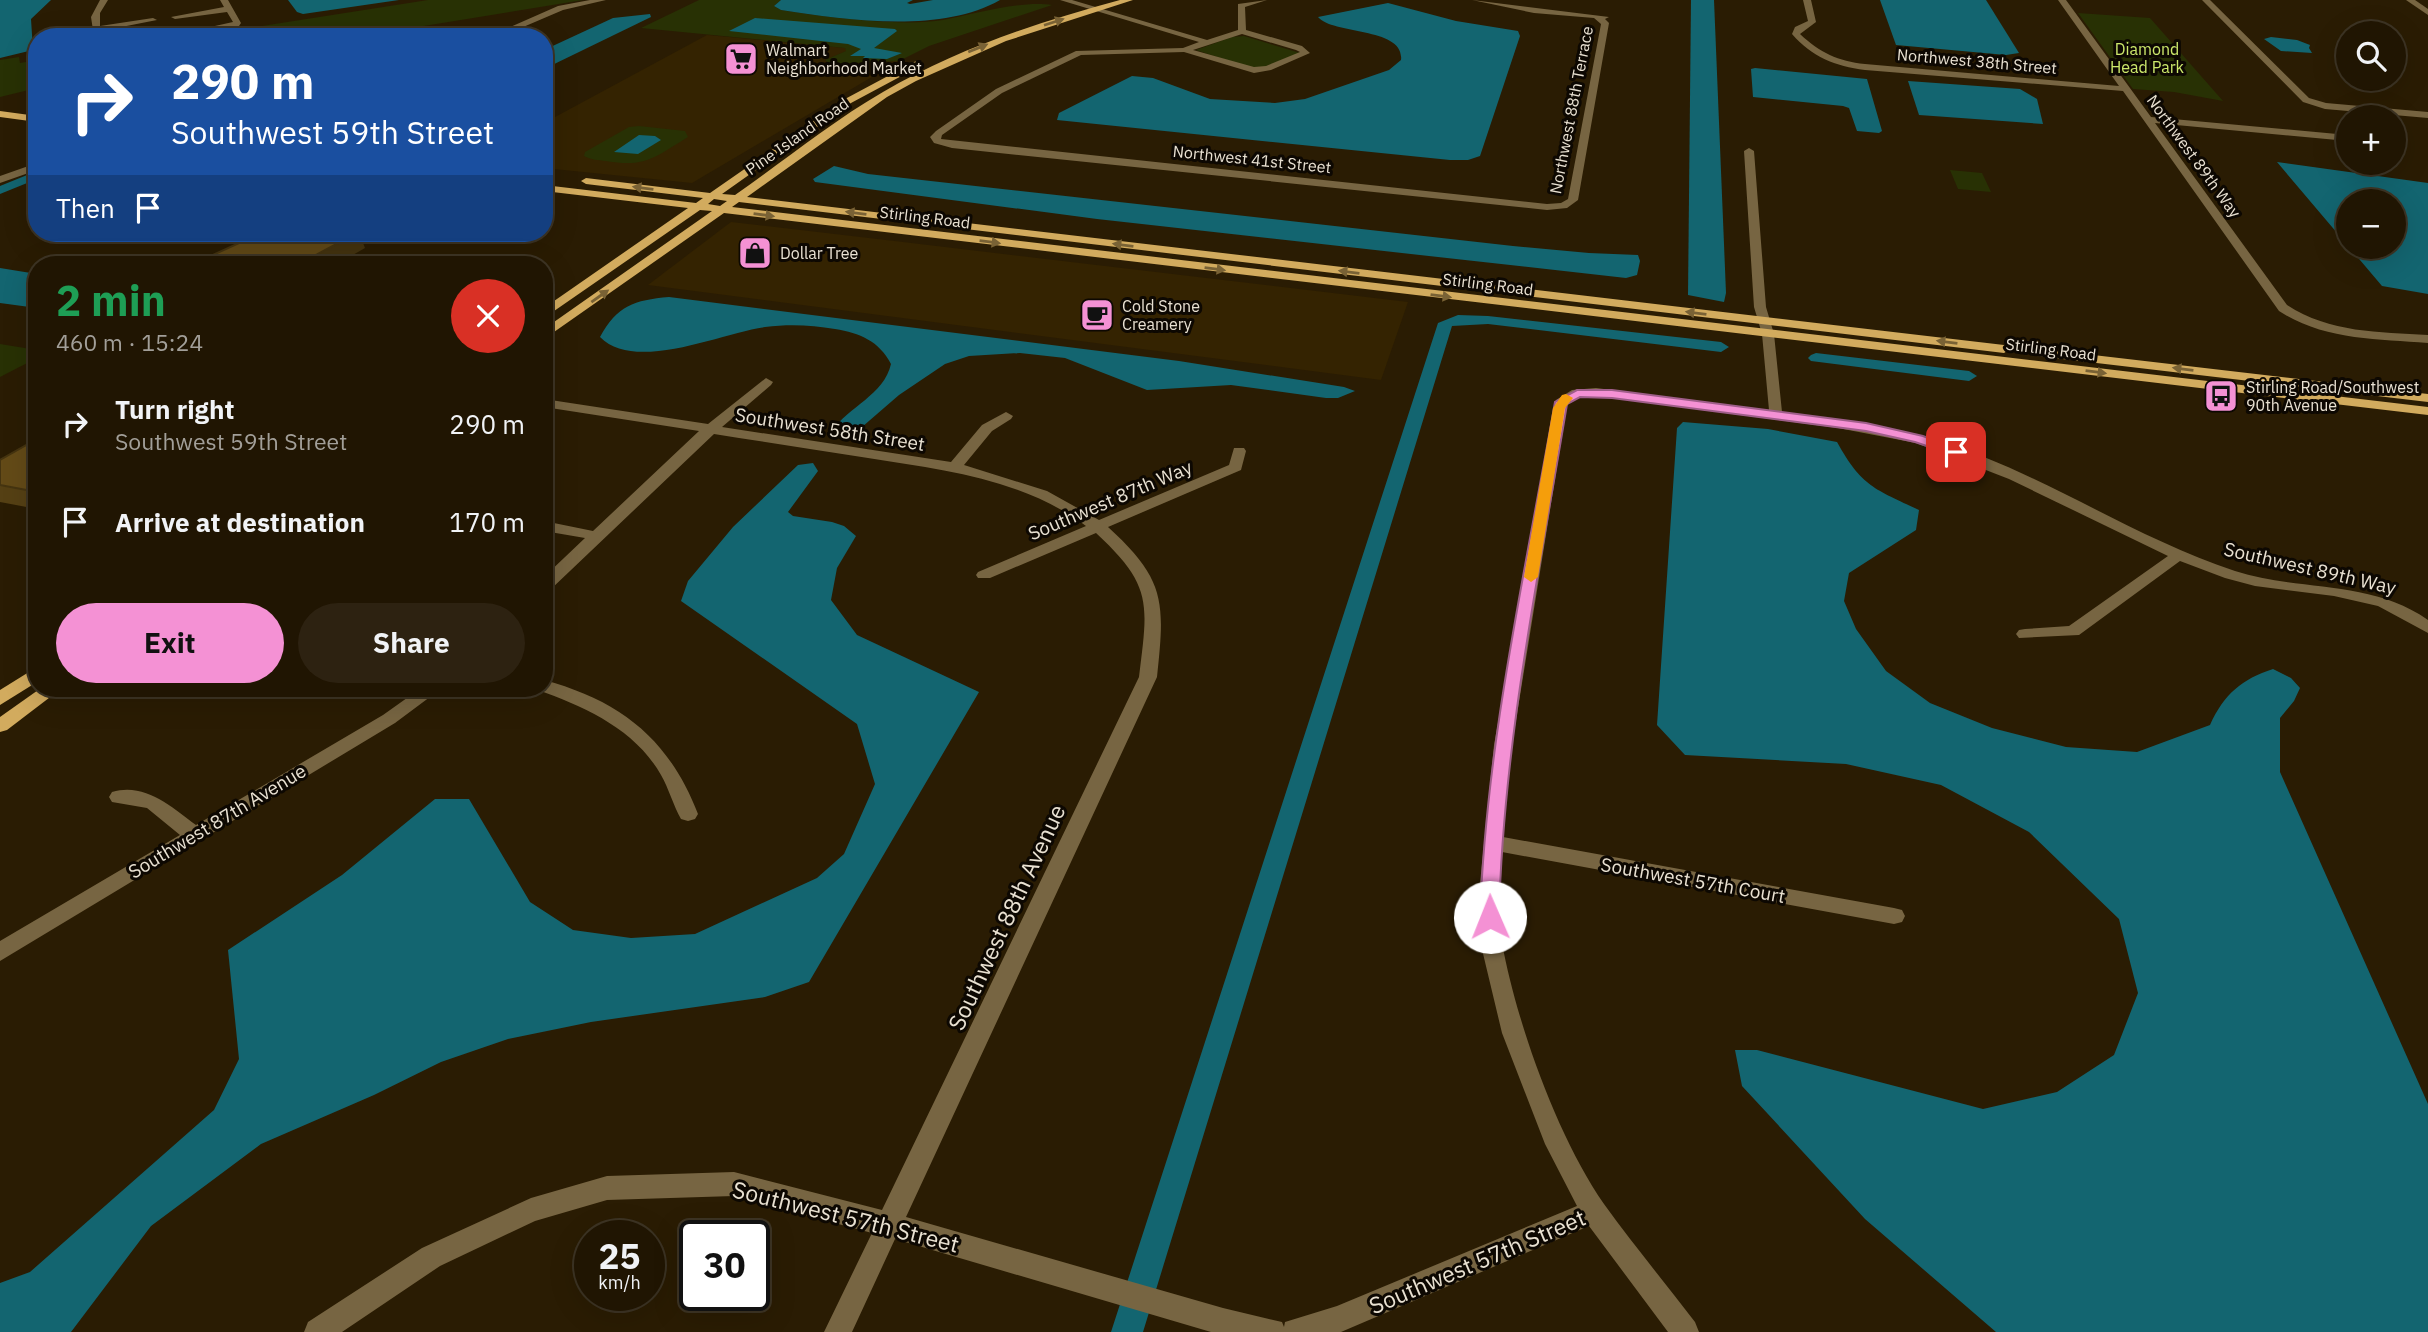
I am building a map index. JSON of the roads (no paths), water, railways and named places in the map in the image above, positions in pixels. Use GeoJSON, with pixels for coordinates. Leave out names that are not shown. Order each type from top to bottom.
{"type":"FeatureCollection","features":[{"type":"Feature","properties":{"kind":"main road","name":"Pine Island Road"},"geometry":{"type":"LineString","coordinates":[[1021,21],[1077,4],[1110,5],[1129,0]]}},
{"type":"Feature","properties":{"kind":"main road","name":"Pine Island Road"},"geometry":{"type":"LineString","coordinates":[[553,329],[857,112],[917,76],[1093,3]]}},
{"type":"Feature","properties":{"kind":"main road","name":"Pine Island Road"},"geometry":{"type":"LineString","coordinates":[[553,308],[848,101],[923,61]]}},
{"type":"Feature","properties":{"kind":"main road"},"geometry":{"type":"LineString","coordinates":[[0,114],[28,118]]}},
{"type":"Feature","properties":{"kind":"main road"},"geometry":{"type":"LineString","coordinates":[[0,125],[28,128]]}},
{"type":"Feature","properties":{"kind":"main road","name":"Stirling Road"},"geometry":{"type":"LineString","coordinates":[[553,178],[1175,251],[2028,363],[2428,411]]}},
{"type":"Feature","properties":{"kind":"main road","name":"Stirling Road"},"geometry":{"type":"LineString","coordinates":[[553,189],[1168,264],[1766,328],[2015,350],[2428,398]]}},
{"type":"Feature","properties":{"kind":"main road"},"geometry":{"type":"LineString","coordinates":[[1168,264],[1175,251]]}},
{"type":"Feature","properties":{"kind":"main road"},"geometry":{"type":"LineString","coordinates":[[2015,350],[2028,363]]}},
{"type":"Feature","properties":{"kind":"main road"},"geometry":{"type":"LineString","coordinates":[[0,699],[28,679]]}},
{"type":"Feature","properties":{"kind":"main road"},"geometry":{"type":"LineString","coordinates":[[0,726],[40,697]]}},
{"type":"Feature","properties":{"kind":"street"},"geometry":{"type":"LineString","coordinates":[[97,28],[95,9],[104,0]]}},
{"type":"Feature","properties":{"kind":"street"},"geometry":{"type":"LineString","coordinates":[[512,28],[561,8],[602,0]]}},
{"type":"Feature","properties":{"kind":"street"},"geometry":{"type":"LineString","coordinates":[[1064,0],[1077,4]]}},
{"type":"Feature","properties":{"kind":"street"},"geometry":{"type":"LineString","coordinates":[[1242,32],[1240,6],[1263,0]]}},
{"type":"Feature","properties":{"kind":"street","name":"Northwest 88th Terrace"},"geometry":{"type":"LineString","coordinates":[[1476,0],[1602,18],[1605,23],[1573,200],[1568,209]]}},
{"type":"Feature","properties":{"kind":"street","name":"Northwest 38th Street"},"geometry":{"type":"LineString","coordinates":[[1807,0],[1812,22],[1796,33],[1818,56],[1827,60],[1857,66],[2126,89]]}},
{"type":"Feature","properties":{"kind":"street","name":"Northwest 89th Way"},"geometry":{"type":"LineString","coordinates":[[2063,0],[2283,308],[2308,321],[2342,330],[2428,339]]}},
{"type":"Feature","properties":{"kind":"street"},"geometry":{"type":"LineString","coordinates":[[2206,0],[2306,100],[2325,106],[2428,115]]}},
{"type":"Feature","properties":{"kind":"street"},"geometry":{"type":"LineString","coordinates":[[2410,0],[2428,13]]}},
{"type":"Feature","properties":{"kind":"street"},"geometry":{"type":"LineString","coordinates":[[1093,3],[1206,42]]}},
{"type":"Feature","properties":{"kind":"street"},"geometry":{"type":"LineString","coordinates":[[175,17],[226,4],[237,23],[221,28]]}},
{"type":"Feature","properties":{"kind":"street"},"geometry":{"type":"LineString","coordinates":[[1110,5],[1221,38]]}},
{"type":"Feature","properties":{"kind":"street"},"geometry":{"type":"LineString","coordinates":[[119,28],[153,20]]}},
{"type":"Feature","properties":{"kind":"street"},"geometry":{"type":"LineString","coordinates":[[1242,32],[1310,52],[1254,71],[1184,50],[1242,32]]}},
{"type":"Feature","properties":{"kind":"street","name":"Northwest 41st Street"},"geometry":{"type":"LineString","coordinates":[[1184,50],[1079,53],[989,97],[939,133],[932,142],[1568,209]]}},
{"type":"Feature","properties":{"kind":"street"},"geometry":{"type":"LineString","coordinates":[[2150,120],[2336,137]]}},
{"type":"Feature","properties":{"kind":"street"},"geometry":{"type":"LineString","coordinates":[[1749,151],[1760,307],[1766,328],[1776,416]]}},
{"type":"Feature","properties":{"kind":"street"},"geometry":{"type":"LineString","coordinates":[[0,180],[28,169]]}},
{"type":"Feature","properties":{"kind":"street"},"geometry":{"type":"LineString","coordinates":[[553,578],[709,430],[766,382]]}},
{"type":"Feature","properties":{"kind":"street","name":"Southwest 89th Way"},"geometry":{"type":"LineString","coordinates":[[1492,843],[1503,745],[1559,408],[1565,399],[1577,393],[1612,394],[1866,427],[1943,447],[2003,472],[2179,555],[2253,580],[2370,599],[2408,614],[2428,628]]}},
{"type":"Feature","properties":{"kind":"street","name":"Southwest 58th Street"},"geometry":{"type":"LineString","coordinates":[[553,405],[955,467],[1007,479],[1043,494],[1099,526]]}},
{"type":"Feature","properties":{"kind":"street"},"geometry":{"type":"LineString","coordinates":[[955,467],[987,428],[1006,416]]}},
{"type":"Feature","properties":{"kind":"street","name":"Southwest 87th Way"},"geometry":{"type":"LineString","coordinates":[[984,575],[1236,467],[1239,451]]}},
{"type":"Feature","properties":{"kind":"street","name":"Southwest 88th Avenue"},"geometry":{"type":"LineString","coordinates":[[838,1332],[1148,677],[1154,620],[1145,578],[1131,558],[1099,526]]}},
{"type":"Feature","properties":{"kind":"street"},"geometry":{"type":"LineString","coordinates":[[553,528],[597,536]]}},
{"type":"Feature","properties":{"kind":"street"},"geometry":{"type":"LineString","coordinates":[[2025,634],[2073,631],[2179,555]]}},
{"type":"Feature","properties":{"kind":"street"},"geometry":{"type":"LineString","coordinates":[[553,689],[575,695],[633,729],[667,765],[682,794],[688,814]]}},
{"type":"Feature","properties":{"kind":"street","name":"Southwest 87th Avenue"},"geometry":{"type":"LineString","coordinates":[[0,951],[389,719],[420,697]]}},
{"type":"Feature","properties":{"kind":"street"},"geometry":{"type":"LineString","coordinates":[[119,797],[152,802],[194,835]]}},
{"type":"Feature","properties":{"kind":"street"},"geometry":{"type":"LineString","coordinates":[[1492,843],[1490,941],[1501,991],[1533,1087],[1558,1143],[1594,1210]]}},
{"type":"Feature","properties":{"kind":"street","name":"Southwest 57th Court"},"geometry":{"type":"LineString","coordinates":[[1492,843],[1894,916]]}},
{"type":"Feature","properties":{"kind":"street","name":"Southwest 57th Street"},"geometry":{"type":"LineString","coordinates":[[318,1332],[431,1257],[531,1210],[607,1188],[734,1184],[890,1225],[1223,1322],[1272,1332]]}},
{"type":"Feature","properties":{"kind":"street","name":"Southwest 57th Street"},"geometry":{"type":"LineString","coordinates":[[1296,1332],[1339,1326],[1594,1210],[1685,1332]]}},
{"type":"Feature","properties":{"kind":"water"},"geometry":{"type":"Polygon","coordinates":[[[0,0],[51,0],[31,19],[32,28],[28,28],[28,51],[0,58],[0,0]]]}},
{"type":"Feature","properties":{"kind":"water"},"geometry":{"type":"Polygon","coordinates":[[[288,0],[399,0],[303,14],[297,12],[288,0]]]}},
{"type":"Feature","properties":{"kind":"water"},"geometry":{"type":"Polygon","coordinates":[[[781,0],[913,0],[907,3],[910,4],[933,0],[1000,0],[976,11],[950,17],[893,21],[781,10],[774,6],[781,0]]]}},
{"type":"Feature","properties":{"kind":"water"},"geometry":{"type":"Polygon","coordinates":[[[1691,0],[1714,0],[1726,293],[1724,302],[1688,295],[1691,0]]]}},
{"type":"Feature","properties":{"kind":"water"},"geometry":{"type":"Polygon","coordinates":[[[1880,0],[1986,0],[2019,53],[2006,55],[1896,45],[1880,0]]]}},
{"type":"Feature","properties":{"kind":"water"},"geometry":{"type":"Polygon","coordinates":[[[1388,3],[1456,21],[1518,31],[1520,36],[1480,156],[1468,160],[1450,160],[1057,120],[1059,113],[1132,76],[1153,78],[1210,99],[1275,103],[1305,99],[1389,70],[1401,60],[1399,49],[1392,42],[1326,23],[1318,17],[1388,3]]]}},
{"type":"Feature","properties":{"kind":"water"},"geometry":{"type":"Polygon","coordinates":[[[650,14],[651,17],[553,65],[553,46],[613,18],[650,14]]]}},
{"type":"Feature","properties":{"kind":"water"},"geometry":{"type":"Polygon","coordinates":[[[755,18],[895,29],[897,31],[874,48],[902,53],[887,59],[863,58],[865,56],[850,56],[861,49],[848,44],[729,31],[755,18]]]}},
{"type":"Feature","properties":{"kind":"water"},"geometry":{"type":"Polygon","coordinates":[[[2271,37],[2297,40],[2310,45],[2312,53],[2281,51],[2264,39],[2271,37]]]}},
{"type":"Feature","properties":{"kind":"water"},"geometry":{"type":"Polygon","coordinates":[[[1751,69],[1867,79],[1882,131],[1857,131],[1849,108],[1843,106],[1753,97],[1751,69]]]}},
{"type":"Feature","properties":{"kind":"water"},"geometry":{"type":"Polygon","coordinates":[[[1908,81],[2020,89],[2037,99],[2043,124],[1919,115],[1908,81]]]}},
{"type":"Feature","properties":{"kind":"water"},"geometry":{"type":"Polygon","coordinates":[[[639,135],[655,136],[661,140],[638,154],[614,152],[639,135]]]}},
{"type":"Feature","properties":{"kind":"water"},"geometry":{"type":"Polygon","coordinates":[[[2277,162],[2336,170],[2336,175],[2370,175],[2428,183],[2428,294],[2382,286],[2359,259],[2406,259],[2406,189],[2336,189],[2336,232],[2277,162]]]}},
{"type":"Feature","properties":{"kind":"water"},"geometry":{"type":"Polygon","coordinates":[[[834,166],[868,174],[1513,246],[1638,255],[1640,261],[1637,275],[1626,278],[1097,219],[815,182],[813,179],[834,166]]]}},
{"type":"Feature","properties":{"kind":"water"},"geometry":{"type":"Polygon","coordinates":[[[0,268],[28,273],[28,307],[0,303],[0,268]]]}},
{"type":"Feature","properties":{"kind":"water"},"geometry":{"type":"Polygon","coordinates":[[[669,297],[1179,361],[1355,391],[1338,398],[1326,398],[1231,385],[1147,390],[1065,358],[1020,353],[969,356],[945,364],[899,395],[862,427],[843,433],[832,431],[881,384],[891,364],[875,344],[844,331],[800,325],[765,327],[656,351],[634,351],[615,347],[600,337],[613,318],[628,306],[669,297]]]}},
{"type":"Feature","properties":{"kind":"water"},"geometry":{"type":"Polygon","coordinates":[[[1683,422],[1768,429],[1837,442],[1862,478],[1891,497],[1919,510],[1916,530],[1849,573],[1844,601],[1856,629],[1886,671],[1930,703],[1992,728],[2066,747],[2137,752],[2210,725],[2221,705],[2235,689],[2262,673],[2273,669],[2291,678],[2300,688],[2294,701],[2280,718],[2280,772],[2428,1104],[2428,1332],[1996,1332],[1865,1219],[1742,1086],[1735,1050],[1757,1050],[1983,1109],[2057,1092],[2114,1055],[2138,993],[2119,919],[2029,832],[1941,785],[1846,764],[1685,755],[1657,725],[1677,428],[1683,422]]]}},
{"type":"Feature","properties":{"kind":"water"},"geometry":{"type":"Polygon","coordinates":[[[813,463],[818,471],[788,512],[793,516],[844,526],[856,536],[837,568],[831,600],[857,635],[979,692],[809,982],[765,997],[591,1022],[508,1039],[441,1062],[374,1095],[261,1144],[151,1226],[71,1332],[0,1332],[0,1283],[30,1272],[214,1110],[239,1059],[228,950],[342,875],[435,799],[469,799],[530,902],[573,930],[631,938],[695,934],[817,878],[844,854],[875,784],[857,724],[681,601],[688,581],[733,527],[798,465],[813,463]]]}},
{"type":"Feature","properties":{"kind":"waterway"},"geometry":{"type":"LineString","coordinates":[[0,190],[28,179]]}},
{"type":"Feature","properties":{"kind":"waterway"},"geometry":{"type":"LineString","coordinates":[[1127,1332],[1445,323],[1458,319],[1488,320],[1721,347]]}},
{"type":"Feature","properties":{"kind":"waterway"},"geometry":{"type":"LineString","coordinates":[[1816,358],[1969,376]]}},
{"type":"Feature","properties":{"kind":"place","name":"Walmart Neighborhood Market"},"geometry":{"type":"Point","coordinates":[741,59]}},
{"type":"Feature","properties":{"kind":"place","name":"Dollar Tree"},"geometry":{"type":"Point","coordinates":[755,253]}},
{"type":"Feature","properties":{"kind":"place","name":"Cold Stone Creamery"},"geometry":{"type":"Point","coordinates":[1097,315]}},
{"type":"Feature","properties":{"kind":"place","name":"Stirling Road/Southwest 90th Avenue"},"geometry":{"type":"Point","coordinates":[2221,396]}},
{"type":"Feature","properties":{"kind":"park label","name":"Diamond Head Park"},"geometry":{"type":"Point","coordinates":[2147,58]}}]}
